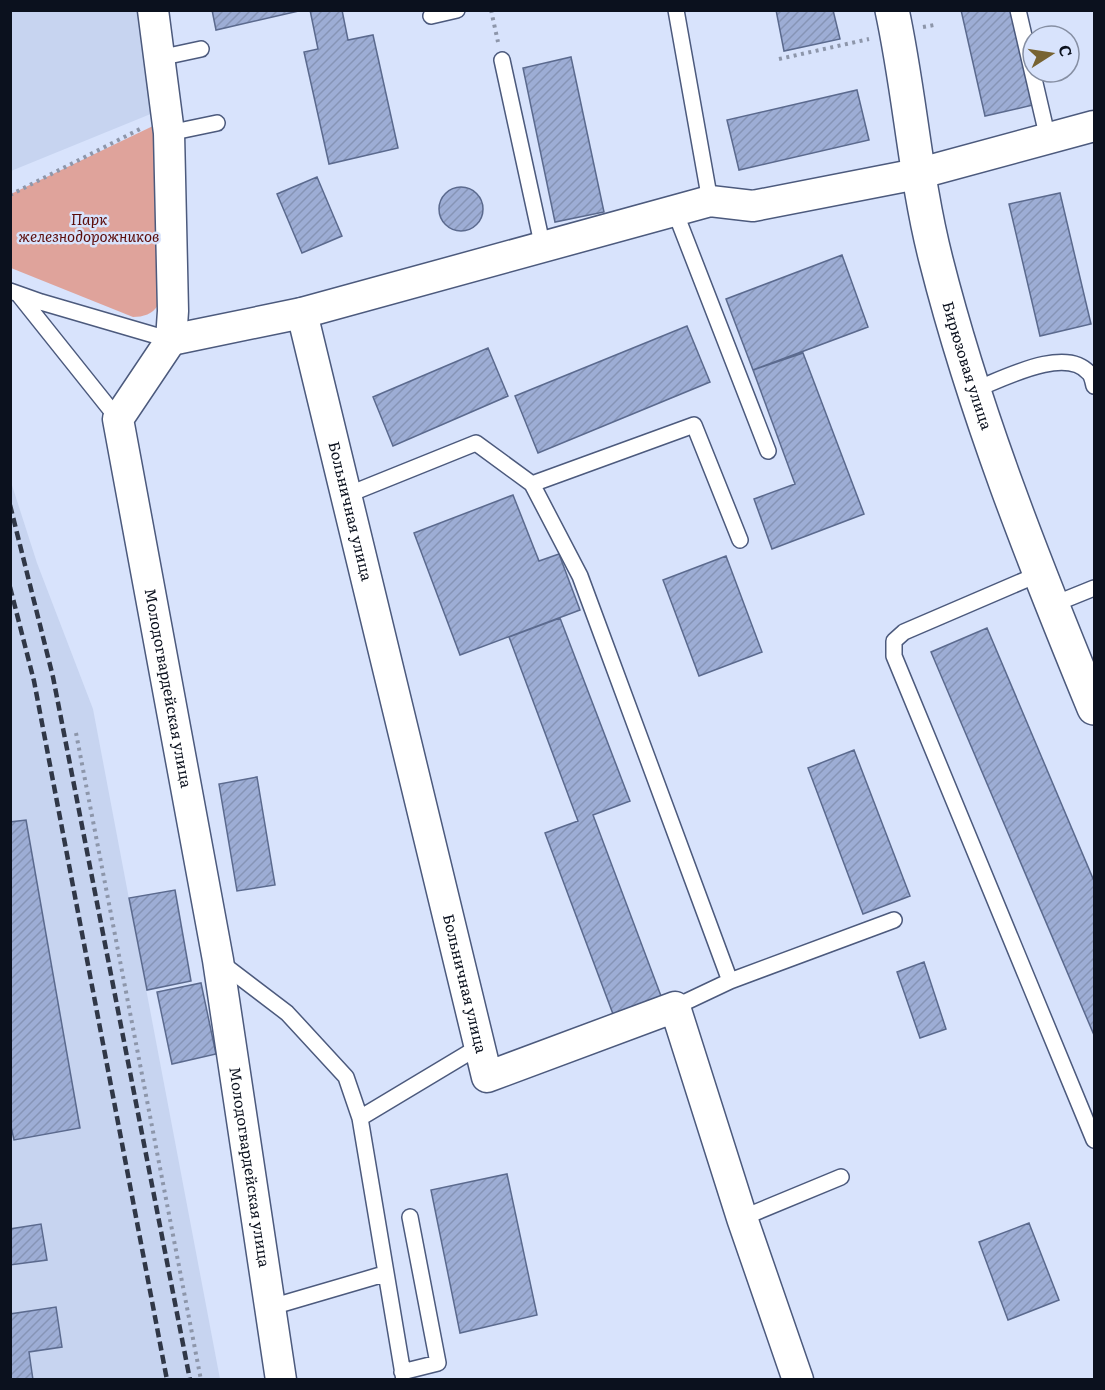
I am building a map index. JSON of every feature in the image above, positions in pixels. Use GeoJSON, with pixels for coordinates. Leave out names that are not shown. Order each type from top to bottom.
{"type":"FeatureCollection","features":[{"type":"Feature","properties":{"kind":"main road","name":"Бирюзовая улица"},"geometry":{"type":"LineString","coordinates":[[894,22],[917,174],[936,260],[974,390],[1039,574],[1095,708]]}},
{"type":"Feature","properties":{"kind":"street"},"geometry":{"type":"LineString","coordinates":[[118,419],[171,340],[173,311],[168,125],[153,10]]}},
{"type":"Feature","properties":{"kind":"street"},"geometry":{"type":"LineString","coordinates":[[171,340],[302,313],[543,248],[674,209],[710,201],[753,206],[917,174],[1095,126]]}},
{"type":"Feature","properties":{"kind":"street","name":"Больничная улица"},"geometry":{"type":"LineString","coordinates":[[302,313],[487,1077],[675,1007]]}},
{"type":"Feature","properties":{"kind":"street","name":"Молодогвардейская улица"},"geometry":{"type":"LineString","coordinates":[[118,419],[218,960],[280,1380]]}},
{"type":"Feature","properties":{"kind":"street"},"geometry":{"type":"LineString","coordinates":[[675,1007],[742,1218],[798,1380]]}},
{"type":"Feature","properties":{"kind":"lane"},"geometry":{"type":"LineString","coordinates":[[431,16],[457,10]]}},
{"type":"Feature","properties":{"kind":"lane"},"geometry":{"type":"LineString","coordinates":[[676,10],[710,201]]}},
{"type":"Feature","properties":{"kind":"lane"},"geometry":{"type":"LineString","coordinates":[[1018,10],[1048,139]]}},
{"type":"Feature","properties":{"kind":"lane"},"geometry":{"type":"LineString","coordinates":[[159,58],[201,49]]}},
{"type":"Feature","properties":{"kind":"lane"},"geometry":{"type":"LineString","coordinates":[[502,60],[543,248]]}},
{"type":"Feature","properties":{"kind":"lane"},"geometry":{"type":"LineString","coordinates":[[168,125],[217,123]]}},
{"type":"Feature","properties":{"kind":"lane"},"geometry":{"type":"LineString","coordinates":[[674,209],[768,451]]}},
{"type":"Feature","properties":{"kind":"lane"},"geometry":{"type":"LineString","coordinates":[[14,292],[171,340]]}},
{"type":"Feature","properties":{"kind":"lane"},"geometry":{"type":"LineString","coordinates":[[14,292],[118,419]]}},
{"type":"Feature","properties":{"kind":"lane"},"geometry":{"type":"LineString","coordinates":[[974,390],[1043,364],[1071,362],[1089,373],[1095,386]]}},
{"type":"Feature","properties":{"kind":"lane"},"geometry":{"type":"LineString","coordinates":[[532,484],[694,425],[740,540]]}},
{"type":"Feature","properties":{"kind":"lane"},"geometry":{"type":"LineString","coordinates":[[347,495],[476,443],[532,484],[580,576],[730,981]]}},
{"type":"Feature","properties":{"kind":"lane"},"geometry":{"type":"LineString","coordinates":[[1039,574],[904,632],[894,641],[894,656],[1095,1140]]}},
{"type":"Feature","properties":{"kind":"lane"},"geometry":{"type":"LineString","coordinates":[[1052,605],[1095,588]]}},
{"type":"Feature","properties":{"kind":"lane"},"geometry":{"type":"LineString","coordinates":[[675,1007],[730,981],[894,920]]}},
{"type":"Feature","properties":{"kind":"lane"},"geometry":{"type":"LineString","coordinates":[[218,960],[288,1013],[346,1077],[360,1118],[384,1274],[403,1376],[438,1364],[410,1217]]}},
{"type":"Feature","properties":{"kind":"lane"},"geometry":{"type":"LineString","coordinates":[[360,1118],[480,1046]]}},
{"type":"Feature","properties":{"kind":"lane"},"geometry":{"type":"LineString","coordinates":[[1079,1105],[1095,1099]]}},
{"type":"Feature","properties":{"kind":"lane"},"geometry":{"type":"LineString","coordinates":[[742,1218],[842,1177]]}},
{"type":"Feature","properties":{"kind":"lane"},"geometry":{"type":"LineString","coordinates":[[268,1308],[384,1274]]}},
{"type":"Feature","properties":{"kind":"path"},"geometry":{"type":"LineString","coordinates":[[491,10],[502,60]]}},
{"type":"Feature","properties":{"kind":"path"},"geometry":{"type":"LineString","coordinates":[[779,59],[894,22],[934,25]]}},
{"type":"Feature","properties":{"kind":"path"},"geometry":{"type":"LineString","coordinates":[[10,195],[168,125]]}},
{"type":"Feature","properties":{"kind":"path"},"geometry":{"type":"LineString","coordinates":[[76,733],[201,1380]]}},
{"type":"Feature","properties":{"kind":"shaded area"},"geometry":{"type":"Polygon","coordinates":[[[11,11],[141,11],[158,111],[11,171],[11,11]]]}},
{"type":"Feature","properties":{"kind":"shaded area"},"geometry":{"type":"Polygon","coordinates":[[[10,479],[37,563],[93,709],[220,1379],[11,1379],[10,479]]]}},
{"type":"Feature","properties":{"kind":"green space","name":"Парк железнодорожников"},"geometry":{"type":"Polygon","coordinates":[[[153,126],[158,305],[151,313],[133,317],[11,268],[11,194],[153,126]]]}},
{"type":"Feature","properties":{"kind":"building"},"geometry":{"type":"Polygon","coordinates":[[[212,10],[303,10],[216,30],[212,10]]]}},
{"type":"Feature","properties":{"kind":"building"},"geometry":{"type":"Polygon","coordinates":[[[310,10],[342,10],[348,40],[373,35],[398,148],[329,164],[304,52],[318,49],[310,10]]]}},
{"type":"Feature","properties":{"kind":"building"},"geometry":{"type":"Polygon","coordinates":[[[776,10],[833,10],[840,39],[784,51],[776,10]]]}},
{"type":"Feature","properties":{"kind":"building"},"geometry":{"type":"Polygon","coordinates":[[[961,10],[1012,10],[1021,51],[1021,84],[1028,84],[1033,105],[985,116],[961,10]]]}},
{"type":"Feature","properties":{"kind":"building"},"geometry":{"type":"Polygon","coordinates":[[[571,57],[604,212],[555,222],[523,68],[571,57]]]}},
{"type":"Feature","properties":{"kind":"building"},"geometry":{"type":"Polygon","coordinates":[[[857,90],[869,140],[739,170],[727,120],[857,90]]]}},
{"type":"Feature","properties":{"kind":"building"},"geometry":{"type":"Polygon","coordinates":[[[317,177],[342,236],[302,253],[277,194],[317,177]]]}},
{"type":"Feature","properties":{"kind":"building"},"geometry":{"type":"Polygon","coordinates":[[[461,187],[476,194],[483,209],[476,224],[461,231],[446,224],[439,209],[446,194],[461,187]]]}},
{"type":"Feature","properties":{"kind":"building"},"geometry":{"type":"Polygon","coordinates":[[[1060,193],[1091,324],[1040,336],[1009,204],[1060,193]]]}},
{"type":"Feature","properties":{"kind":"building"},"geometry":{"type":"Polygon","coordinates":[[[842,255],[868,327],[753,370],[726,299],[842,255]]]}},
{"type":"Feature","properties":{"kind":"building"},"geometry":{"type":"Polygon","coordinates":[[[687,326],[710,382],[538,453],[515,396],[687,326]]]}},
{"type":"Feature","properties":{"kind":"building"},"geometry":{"type":"Polygon","coordinates":[[[488,348],[508,396],[393,446],[373,397],[488,348]]]}},
{"type":"Feature","properties":{"kind":"building"},"geometry":{"type":"Polygon","coordinates":[[[803,353],[864,514],[772,549],[754,499],[795,484],[753,370],[803,353]]]}},
{"type":"Feature","properties":{"kind":"building"},"geometry":{"type":"Polygon","coordinates":[[[513,495],[539,561],[559,554],[580,610],[460,655],[414,533],[513,495]]]}},
{"type":"Feature","properties":{"kind":"building"},"geometry":{"type":"Polygon","coordinates":[[[726,556],[762,652],[699,676],[663,580],[726,556]]]}},
{"type":"Feature","properties":{"kind":"building"},"geometry":{"type":"Polygon","coordinates":[[[560,618],[630,801],[593,815],[661,996],[613,1014],[545,833],[578,821],[509,637],[560,618]]]}},
{"type":"Feature","properties":{"kind":"building"},"geometry":{"type":"Polygon","coordinates":[[[987,628],[1094,881],[1094,1035],[931,652],[987,628]]]}},
{"type":"Feature","properties":{"kind":"building"},"geometry":{"type":"Polygon","coordinates":[[[854,750],[910,896],[863,914],[808,768],[854,750]]]}},
{"type":"Feature","properties":{"kind":"building"},"geometry":{"type":"Polygon","coordinates":[[[257,777],[275,885],[237,891],[219,784],[257,777]]]}},
{"type":"Feature","properties":{"kind":"building"},"geometry":{"type":"Polygon","coordinates":[[[26,820],[80,1128],[14,1140],[10,1122],[10,822],[26,820]]]}},
{"type":"Feature","properties":{"kind":"building"},"geometry":{"type":"Polygon","coordinates":[[[175,890],[191,981],[147,990],[129,898],[175,890]]]}},
{"type":"Feature","properties":{"kind":"building"},"geometry":{"type":"Polygon","coordinates":[[[924,962],[946,1029],[920,1038],[897,972],[924,962]]]}},
{"type":"Feature","properties":{"kind":"building"},"geometry":{"type":"Polygon","coordinates":[[[201,983],[216,1054],[172,1064],[157,992],[201,983]]]}},
{"type":"Feature","properties":{"kind":"building"},"geometry":{"type":"Polygon","coordinates":[[[507,1174],[537,1315],[460,1333],[431,1190],[507,1174]]]}},
{"type":"Feature","properties":{"kind":"building"},"geometry":{"type":"Polygon","coordinates":[[[1029,1223],[1059,1300],[1008,1320],[979,1242],[1029,1223]]]}},
{"type":"Feature","properties":{"kind":"building"},"geometry":{"type":"Polygon","coordinates":[[[41,1224],[47,1260],[10,1265],[10,1229],[41,1224]]]}},
{"type":"Feature","properties":{"kind":"building"},"geometry":{"type":"Polygon","coordinates":[[[56,1307],[62,1347],[29,1352],[33,1380],[10,1380],[10,1314],[56,1307]]]}},
{"type":"Feature","properties":{"kind":"railway"},"geometry":{"type":"LineString","coordinates":[[10,505],[53,677],[190,1380]]}},
{"type":"Feature","properties":{"kind":"railway"},"geometry":{"type":"LineString","coordinates":[[10,587],[34,681],[167,1380]]}}]}
